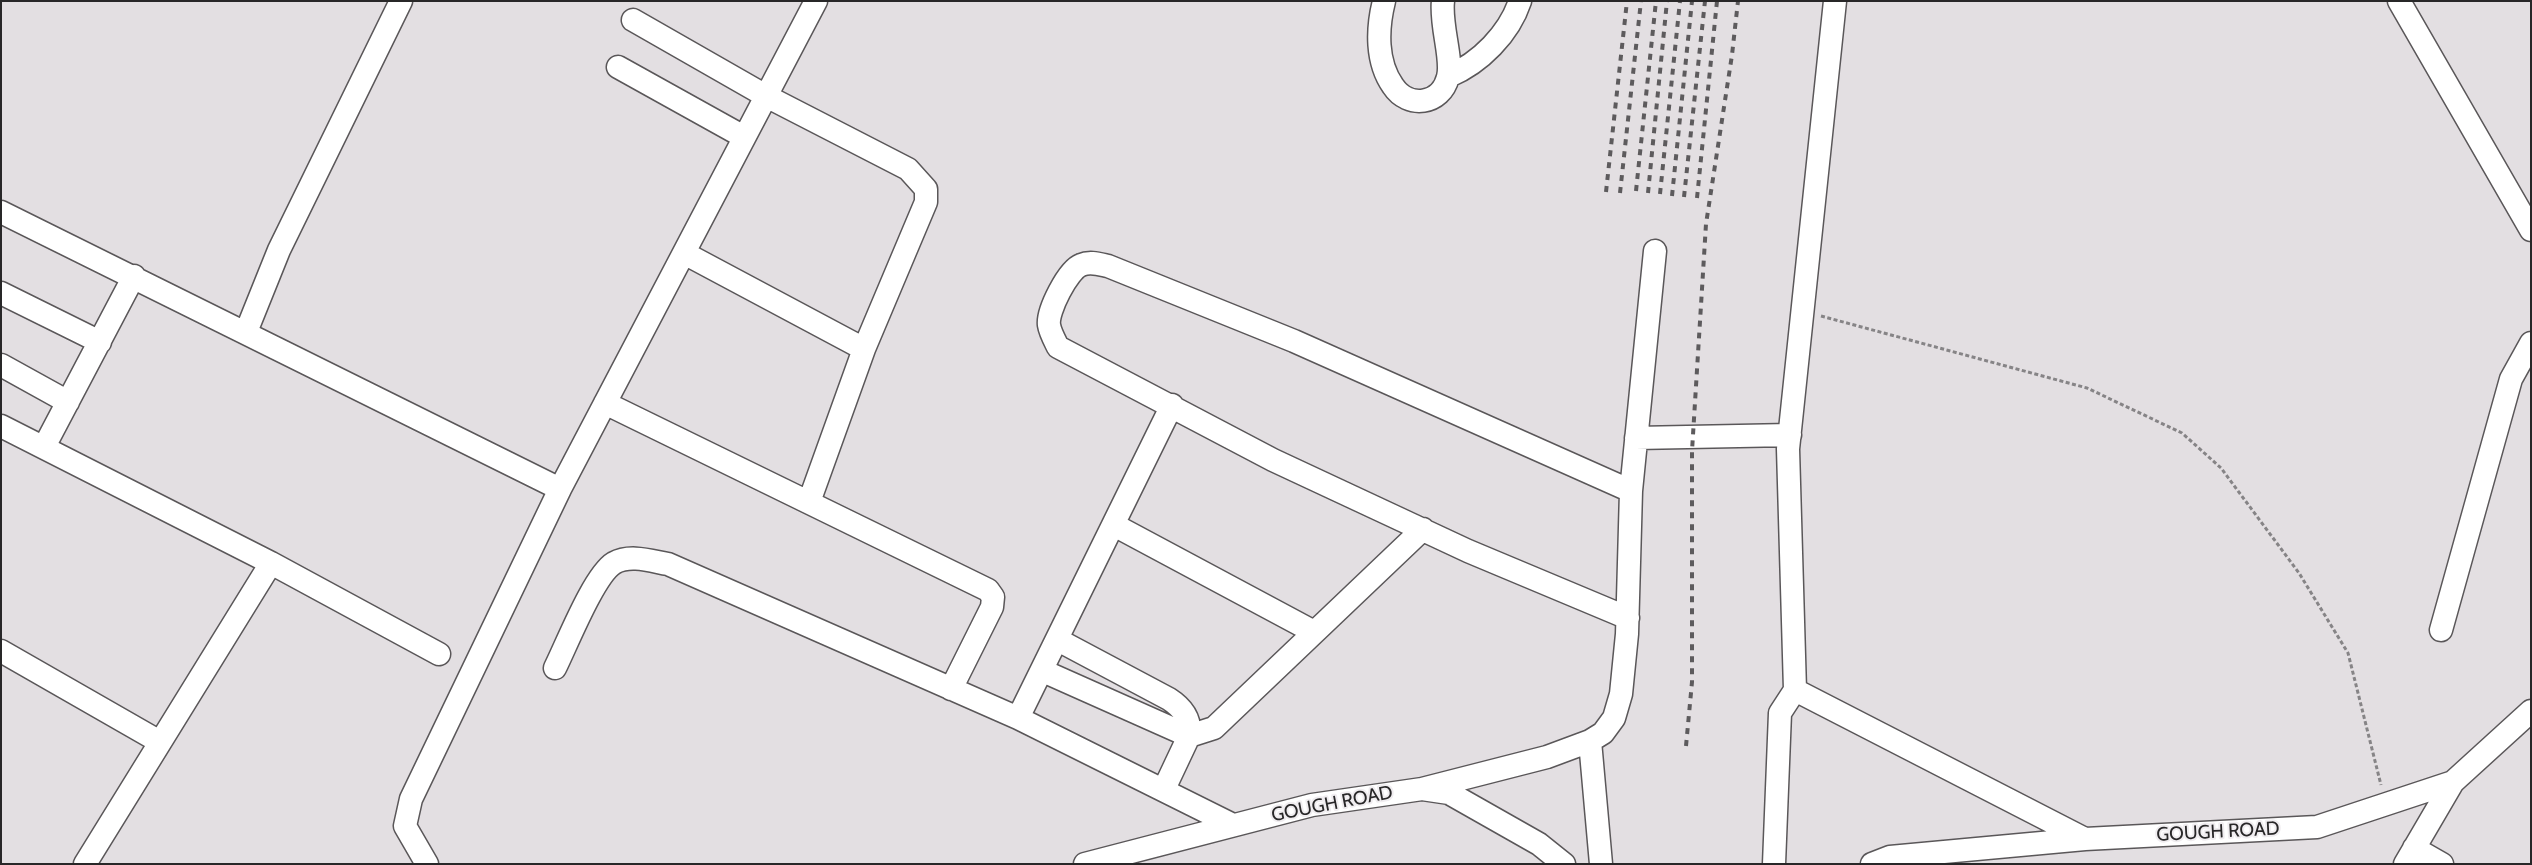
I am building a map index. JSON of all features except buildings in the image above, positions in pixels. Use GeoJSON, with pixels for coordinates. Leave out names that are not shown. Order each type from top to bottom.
{"type":"FeatureCollection","features":[{"type":"Feature","properties":{"kind":"street"},"geometry":{"type":"LineString","coordinates":[[246,332],[279,250],[402,1]]}},
{"type":"Feature","properties":{"kind":"street"},"geometry":{"type":"LineString","coordinates":[[427,864],[405,826],[411,799],[560,489],[816,1]]}},
{"type":"Feature","properties":{"kind":"street"},"geometry":{"type":"LineString","coordinates":[[1384,1],[1379,23],[1379,42],[1384,65],[1393,88],[1409,98],[1425,101],[1436,98],[1443,90],[1448,76],[1449,63],[1443,31],[1442,1]]}},
{"type":"Feature","properties":{"kind":"street"},"geometry":{"type":"LineString","coordinates":[[1448,76],[1474,63],[1490,48],[1505,30],[1520,1]]}},
{"type":"Feature","properties":{"kind":"street"},"geometry":{"type":"LineString","coordinates":[[1774,864],[1780,713],[1795,690],[1788,450],[1835,1]]}},
{"type":"Feature","properties":{"kind":"street"},"geometry":{"type":"LineString","coordinates":[[2399,1],[2531,230]]}},
{"type":"Feature","properties":{"kind":"street"},"geometry":{"type":"LineString","coordinates":[[632,20],[766,96],[908,169],[926,189],[926,202],[864,348],[809,502]]}},
{"type":"Feature","properties":{"kind":"street"},"geometry":{"type":"LineString","coordinates":[[618,67],[744,137]]}},
{"type":"Feature","properties":{"kind":"street"},"geometry":{"type":"LineString","coordinates":[[1,212],[134,276],[560,489]]}},
{"type":"Feature","properties":{"kind":"street"},"geometry":{"type":"LineString","coordinates":[[1422,789],[1547,757],[1590,741],[1603,733],[1614,718],[1619,702],[1628,618],[1631,491],[1655,251]]}},
{"type":"Feature","properties":{"kind":"street"},"geometry":{"type":"LineString","coordinates":[[684,253],[864,348]]}},
{"type":"Feature","properties":{"kind":"street"},"geometry":{"type":"LineString","coordinates":[[1628,618],[1423,529],[1273,460],[1172,405],[1058,347],[1049,325],[1051,311],[1062,286],[1072,272],[1080,265],[1094,262],[1108,266],[1294,341],[1631,491]]}},
{"type":"Feature","properties":{"kind":"street"},"geometry":{"type":"LineString","coordinates":[[44,447],[134,276]]}},
{"type":"Feature","properties":{"kind":"street"},"geometry":{"type":"LineString","coordinates":[[1,293],[100,342]]}},
{"type":"Feature","properties":{"kind":"street"},"geometry":{"type":"LineString","coordinates":[[2442,630],[2511,380],[2531,343]]}},
{"type":"Feature","properties":{"kind":"street"},"geometry":{"type":"LineString","coordinates":[[1,366],[68,402]]}},
{"type":"Feature","properties":{"kind":"street"},"geometry":{"type":"LineString","coordinates":[[605,404],[988,590],[993,597],[992,607],[951,689]]}},
{"type":"Feature","properties":{"kind":"street"},"geometry":{"type":"LineString","coordinates":[[1018,718],[1043,671],[1172,405]]}},
{"type":"Feature","properties":{"kind":"street"},"geometry":{"type":"LineString","coordinates":[[1,426],[271,564],[439,654]]}},
{"type":"Feature","properties":{"kind":"street"},"geometry":{"type":"LineString","coordinates":[[1636,438],[1790,435]]}},
{"type":"Feature","properties":{"kind":"street"},"geometry":{"type":"LineString","coordinates":[[1114,525],[1314,632]]}},
{"type":"Feature","properties":{"kind":"street"},"geometry":{"type":"LineString","coordinates":[[1043,671],[1189,736],[1214,728],[1228,717],[1314,632],[1423,529]]}},
{"type":"Feature","properties":{"kind":"street"},"geometry":{"type":"LineString","coordinates":[[555,668],[601,574],[615,563],[636,558],[668,564],[1018,718],[1233,824]]}},
{"type":"Feature","properties":{"kind":"street"},"geometry":{"type":"LineString","coordinates":[[85,864],[271,564]]}},
{"type":"Feature","properties":{"kind":"street"},"geometry":{"type":"LineString","coordinates":[[1058,640],[1178,704],[1186,714],[1190,729],[1189,736],[1164,789]]}},
{"type":"Feature","properties":{"kind":"street"},"geometry":{"type":"LineString","coordinates":[[1,651],[160,742]]}},
{"type":"Feature","properties":{"kind":"street"},"geometry":{"type":"LineString","coordinates":[[1795,690],[2085,839]]}},
{"type":"Feature","properties":{"kind":"street","name":"GOUGH ROAD"},"geometry":{"type":"LineString","coordinates":[[1872,864],[1890,857],[2085,839],[2317,827],[2453,782],[2531,710]]}},
{"type":"Feature","properties":{"kind":"street"},"geometry":{"type":"LineString","coordinates":[[1590,741],[1601,864]]}},
{"type":"Feature","properties":{"kind":"street"},"geometry":{"type":"LineString","coordinates":[[2442,864],[2410,856],[2453,782]]}},
{"type":"Feature","properties":{"kind":"street","name":"GOUGH ROAD"},"geometry":{"type":"LineString","coordinates":[[1085,864],[1141,857],[1233,824],[1312,805],[1422,789],[1450,793],[1538,844],[1564,864]]}},
{"type":"Feature","properties":{"kind":"path"},"geometry":{"type":"LineString","coordinates":[[1803,311],[2086,388],[2182,433],[2221,468],[2299,573],[2348,653],[2386,804]]}},
{"type":"Feature","properties":{"kind":"railway"},"geometry":{"type":"LineString","coordinates":[[1606,192],[1627,1]]}},
{"type":"Feature","properties":{"kind":"railway"},"geometry":{"type":"LineString","coordinates":[[1620,193],[1641,1]]}},
{"type":"Feature","properties":{"kind":"railway"},"geometry":{"type":"LineString","coordinates":[[1636,191],[1656,1]]}},
{"type":"Feature","properties":{"kind":"railway"},"geometry":{"type":"LineString","coordinates":[[1648,193],[1667,1]]}},
{"type":"Feature","properties":{"kind":"railway"},"geometry":{"type":"LineString","coordinates":[[1660,194],[1680,1]]}},
{"type":"Feature","properties":{"kind":"railway"},"geometry":{"type":"LineString","coordinates":[[1672,196],[1692,1]]}},
{"type":"Feature","properties":{"kind":"railway"},"geometry":{"type":"LineString","coordinates":[[1684,197],[1705,1]]}},
{"type":"Feature","properties":{"kind":"railway"},"geometry":{"type":"LineString","coordinates":[[1697,198],[1717,1]]}},
{"type":"Feature","properties":{"kind":"railway"},"geometry":{"type":"LineString","coordinates":[[1686,746],[1692,682],[1692,451],[1706,224],[1732,55],[1738,1]]}}]}
